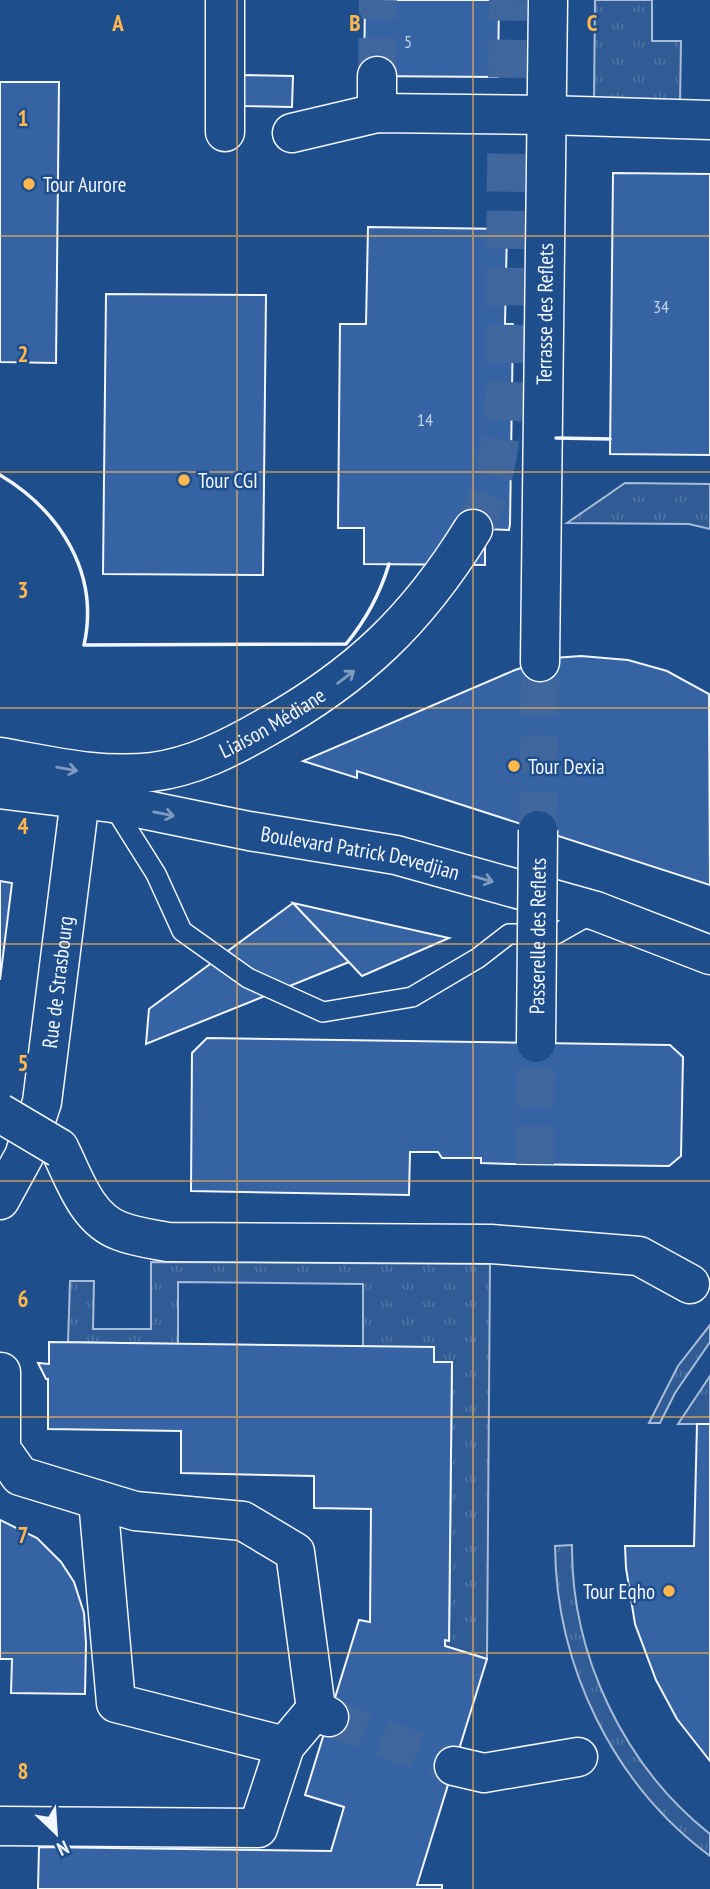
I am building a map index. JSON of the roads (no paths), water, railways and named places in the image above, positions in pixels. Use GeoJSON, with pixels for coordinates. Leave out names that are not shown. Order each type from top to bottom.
{"type":"FeatureCollection","features":[{"type":"Feature","properties":{"kind":"street"},"geometry":{"type":"LineString","coordinates":[[225,0],[225,132]]}},
{"type":"Feature","properties":{"kind":"street","name":"Terrasse des Reflets"},"geometry":{"type":"LineString","coordinates":[[540,662],[548,0]]}},
{"type":"Feature","properties":{"kind":"street"},"geometry":{"type":"LineString","coordinates":[[292,133],[377,95],[547,115],[710,120]]}},
{"type":"Feature","properties":{"kind":"street","name":"Liaison Médiane"},"geometry":{"type":"LineString","coordinates":[[0,757],[102,774],[153,772],[214,755],[306,704],[365,661],[413,615],[473,529]]}},
{"type":"Feature","properties":{"kind":"street","name":"Boulevard Patrick Devedjian"},"geometry":{"type":"LineString","coordinates":[[0,789],[96,801],[249,831],[396,855],[596,911],[710,955]]}},
{"type":"Feature","properties":{"kind":"street","name":"Rue de Strasbourg"},"geometry":{"type":"LineString","coordinates":[[0,1200],[24,1156],[42,1102],[96,801]]}},
{"type":"Feature","properties":{"kind":"street","name":"Passerelle des Reflets"},"geometry":{"type":"LineString","coordinates":[[536,1043],[538,830]]}},
{"type":"Feature","properties":{"kind":"street"},"geometry":{"type":"LineString","coordinates":[[0,1113],[59,1148],[91,1211],[117,1230],[139,1236],[169,1241],[491,1244],[639,1256],[690,1284]]}},
{"type":"Feature","properties":{"kind":"street"},"geometry":{"type":"LineString","coordinates":[[0,1826],[258,1828],[285,1746],[322,1713],[295,1552],[243,1521],[135,1511],[20,1476],[1,1449],[1,1372]]}},
{"type":"Feature","properties":{"kind":"street"},"geometry":{"type":"LineString","coordinates":[[98,1500],[116,1703],[285,1746]]}},
{"type":"Feature","properties":{"kind":"street"},"geometry":{"type":"LineString","coordinates":[[454,1766],[484,1773],[578,1757]]}},
{"type":"Feature","properties":{"kind":"lane"},"geometry":{"type":"LineString","coordinates":[[96,801],[156,874],[182,931],[247,978],[323,1012],[412,997],[478,958],[509,934],[556,934],[596,911]]}},
{"type":"Feature","properties":{"kind":"tunnel"},"geometry":{"type":"LineString","coordinates":[[377,76],[378,0]]}},
{"type":"Feature","properties":{"kind":"tunnel"},"geometry":{"type":"LineString","coordinates":[[473,529],[486,501],[495,469],[504,399],[508,0]]}},
{"type":"Feature","properties":{"kind":"tunnel"},"geometry":{"type":"LineString","coordinates":[[538,830],[540,662]]}},
{"type":"Feature","properties":{"kind":"tunnel"},"geometry":{"type":"LineString","coordinates":[[535,1164],[536,1043]]}},
{"type":"Feature","properties":{"kind":"tunnel"},"geometry":{"type":"LineString","coordinates":[[329,1717],[454,1766]]}},
{"type":"Feature","properties":{"kind":"place","name":"Tour Aurore"},"geometry":{"type":"Point","coordinates":[29,184]}},
{"type":"Feature","properties":{"kind":"place","name":"Tour CGI"},"geometry":{"type":"Point","coordinates":[184,480]}},
{"type":"Feature","properties":{"kind":"place","name":"Tour Dexia"},"geometry":{"type":"Point","coordinates":[514,766]}},
{"type":"Feature","properties":{"kind":"place","name":"Tour Eqho"},"geometry":{"type":"Point","coordinates":[669,1591]}}]}
